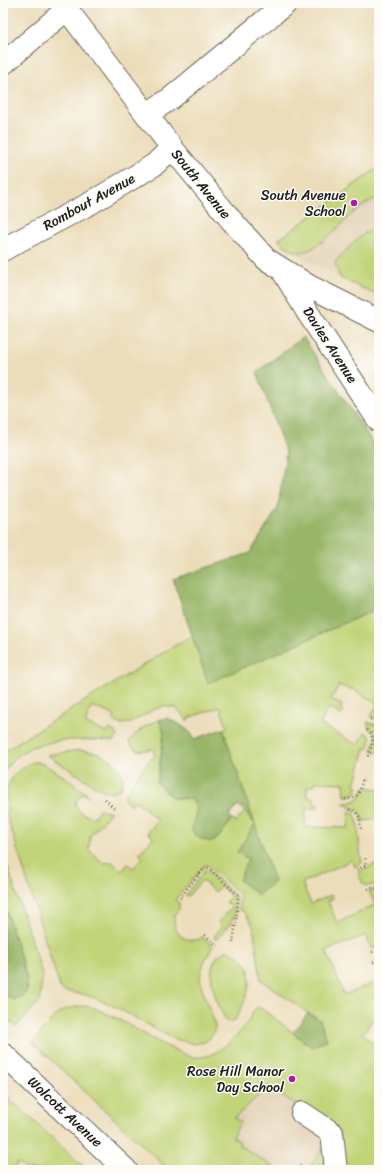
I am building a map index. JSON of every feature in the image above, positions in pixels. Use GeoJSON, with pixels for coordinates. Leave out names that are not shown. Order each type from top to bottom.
{"type":"FeatureCollection","features":[{"type":"Feature","properties":{"kind":"street"},"geometry":{"type":"LineString","coordinates":[[3,64],[65,6]]}},
{"type":"Feature","properties":{"kind":"street","name":"South Avenue"},"geometry":{"type":"LineString","coordinates":[[65,6],[172,148],[232,221],[261,253],[266,258],[309,286],[379,321]]}},
{"type":"Feature","properties":{"kind":"street"},"geometry":{"type":"LineString","coordinates":[[146,114],[170,99],[276,7]]}},
{"type":"Feature","properties":{"kind":"street","name":"Rombout Avenue"},"geometry":{"type":"LineString","coordinates":[[3,250],[89,204],[154,165],[172,148]]}},
{"type":"Feature","properties":{"kind":"street","name":"Davies Avenue"},"geometry":{"type":"LineString","coordinates":[[282,268],[308,313],[379,421]]}},
{"type":"Feature","properties":{"kind":"street","name":"Wolcott Avenue"},"geometry":{"type":"LineString","coordinates":[[3,1054],[126,1170]]}},
{"type":"Feature","properties":{"kind":"street"},"geometry":{"type":"LineString","coordinates":[[302,1114],[332,1133],[336,1170]]}},
{"type":"Feature","properties":{"kind":"path"},"geometry":{"type":"LineString","coordinates":[[370,719],[379,722]]}},
{"type":"Feature","properties":{"kind":"path"},"geometry":{"type":"LineString","coordinates":[[366,730],[370,732],[373,739],[367,759]]}},
{"type":"Feature","properties":{"kind":"path"},"geometry":{"type":"LineString","coordinates":[[344,799],[354,798],[360,792],[363,778]]}},
{"type":"Feature","properties":{"kind":"path"},"geometry":{"type":"LineString","coordinates":[[105,799],[114,808]]}},
{"type":"Feature","properties":{"kind":"path"},"geometry":{"type":"LineString","coordinates":[[349,810],[354,810],[358,814],[360,818],[361,830]]}},
{"type":"Feature","properties":{"kind":"path"},"geometry":{"type":"LineString","coordinates":[[357,870],[366,865],[365,856]]}},
{"type":"Feature","properties":{"kind":"path"},"geometry":{"type":"LineString","coordinates":[[181,898],[180,897],[206,866],[238,895],[233,943]]}},
{"type":"Feature","properties":{"kind":"path"},"geometry":{"type":"LineString","coordinates":[[368,889],[372,887],[379,890]]}},
{"type":"Feature","properties":{"kind":"path"},"geometry":{"type":"LineString","coordinates":[[205,935],[219,947]]}},
{"type":"Feature","properties":{"kind":"path"},"geometry":{"type":"LineString","coordinates":[[372,952],[379,949]]}},
{"type":"Feature","properties":{"kind":"path"},"geometry":{"type":"LineString","coordinates":[[373,962],[379,961]]}},
{"type":"Feature","properties":{"kind":"path"},"geometry":{"type":"LineString","coordinates":[[298,1170],[301,1165]]}},
{"type":"Feature","properties":{"kind":"shaded area","name":"South Avenue School"},"geometry":{"type":"Polygon","coordinates":[[[379,167],[379,296],[340,278],[295,253],[278,240],[379,167]]]}},
{"type":"Feature","properties":{"kind":"shaded area","name":"Rose Hill Manor Day School"},"geometry":{"type":"Polygon","coordinates":[[[327,1040],[379,1170],[169,1170],[129,1132],[327,1040]]]}},
{"type":"Feature","properties":{"kind":"green space"},"geometry":{"type":"Polygon","coordinates":[[[379,167],[379,197],[356,210],[320,243],[306,251],[296,252],[278,240],[379,167]]]}},
{"type":"Feature","properties":{"kind":"green space"},"geometry":{"type":"Polygon","coordinates":[[[379,223],[379,296],[340,278],[335,262],[356,240],[379,223]]]}},
{"type":"Feature","properties":{"kind":"green space"},"geometry":{"type":"Polygon","coordinates":[[[303,337],[379,452],[379,608],[208,683],[173,579],[250,553],[278,508],[286,453],[257,372],[303,337]]]}},
{"type":"Feature","properties":{"kind":"green space"},"geometry":{"type":"Polygon","coordinates":[[[379,608],[379,720],[371,716],[378,704],[351,688],[350,690],[339,685],[331,699],[342,705],[340,708],[344,711],[341,715],[328,708],[320,724],[358,745],[365,732],[370,737],[370,744],[368,749],[365,748],[355,785],[358,786],[357,789],[354,794],[345,796],[344,783],[315,782],[314,786],[307,787],[307,797],[314,798],[314,804],[318,805],[318,808],[306,808],[305,827],[348,828],[349,812],[354,813],[358,823],[359,847],[362,863],[355,867],[352,860],[302,883],[311,904],[331,895],[333,898],[328,901],[337,923],[375,905],[369,891],[375,890],[378,891],[379,894],[379,946],[371,949],[366,935],[326,951],[344,995],[379,981],[379,1012],[362,1034],[379,1048],[379,1170],[344,1170],[339,1131],[268,1087],[234,1118],[241,1122],[232,1137],[240,1142],[239,1145],[275,1168],[275,1170],[169,1170],[32,1042],[59,1013],[70,1008],[83,1006],[91,1007],[122,1021],[164,1045],[183,1054],[194,1057],[202,1057],[215,1053],[221,1049],[243,1028],[257,1007],[262,1009],[312,1047],[326,1040],[320,1020],[261,980],[253,926],[245,913],[239,910],[240,894],[206,864],[175,900],[180,904],[178,907],[180,909],[174,915],[174,919],[176,929],[182,937],[189,940],[196,940],[203,937],[213,946],[204,962],[200,976],[202,989],[214,1021],[215,1027],[211,1037],[205,1042],[194,1044],[172,1038],[110,1004],[86,995],[64,991],[60,988],[7,816],[7,796],[9,784],[16,773],[28,764],[35,762],[40,763],[63,776],[89,796],[84,794],[82,795],[78,798],[75,805],[83,813],[94,817],[99,809],[111,812],[90,836],[89,850],[103,863],[112,862],[122,871],[128,864],[133,868],[143,858],[139,854],[153,838],[148,832],[158,820],[135,800],[131,805],[123,798],[146,764],[155,756],[153,749],[142,751],[133,748],[129,741],[142,729],[159,720],[164,732],[157,783],[173,798],[192,799],[197,809],[192,828],[219,837],[232,819],[236,822],[245,811],[254,823],[223,729],[227,727],[220,707],[188,718],[188,721],[176,708],[164,706],[153,710],[130,723],[121,724],[113,721],[115,716],[92,706],[85,723],[107,733],[110,729],[115,732],[118,736],[114,741],[62,740],[31,747],[13,759],[3,773],[3,754],[7,749],[192,635],[208,683],[379,608]],[[255,825],[248,859],[240,880],[274,882],[255,825]]]}},
{"type":"Feature","properties":{"kind":"green space"},"geometry":{"type":"Polygon","coordinates":[[[167,718],[187,729],[194,739],[223,729],[254,823],[245,811],[238,805],[229,816],[232,819],[219,837],[211,842],[197,837],[194,834],[192,827],[197,809],[192,799],[173,798],[157,783],[164,732],[159,720],[167,718]]]}},
{"type":"Feature","properties":{"kind":"green space"},"geometry":{"type":"Polygon","coordinates":[[[368,722],[379,725],[379,753],[372,750],[376,738],[374,733],[368,728],[368,722]]]}},
{"type":"Feature","properties":{"kind":"green space"},"geometry":{"type":"Polygon","coordinates":[[[80,750],[99,753],[111,760],[120,769],[123,777],[121,788],[111,793],[100,789],[47,755],[80,750]]]}},
{"type":"Feature","properties":{"kind":"green space"},"geometry":{"type":"Polygon","coordinates":[[[364,787],[379,789],[378,820],[362,821],[361,815],[358,811],[349,808],[349,805],[344,805],[344,803],[355,801],[360,797],[364,787]]]}},
{"type":"Feature","properties":{"kind":"green space"},"geometry":{"type":"Polygon","coordinates":[[[255,824],[274,882],[258,895],[239,880],[248,859],[237,852],[255,824]]]}},
{"type":"Feature","properties":{"kind":"green space"},"geometry":{"type":"Polygon","coordinates":[[[3,852],[42,974],[40,1001],[16,1027],[3,1015],[3,994],[5,996],[28,989],[27,979],[3,900],[3,852]]]}},
{"type":"Feature","properties":{"kind":"green space"},"geometry":{"type":"Polygon","coordinates":[[[379,862],[379,887],[377,885],[366,886],[363,884],[358,873],[379,862]]]}},
{"type":"Feature","properties":{"kind":"green space"},"geometry":{"type":"Polygon","coordinates":[[[206,869],[236,896],[235,911],[232,921],[216,940],[214,937],[222,926],[218,922],[232,907],[226,902],[231,896],[220,886],[215,892],[202,880],[187,897],[185,895],[206,869]]]}},
{"type":"Feature","properties":{"kind":"green space"},"geometry":{"type":"Polygon","coordinates":[[[3,900],[27,979],[25,993],[21,997],[13,1000],[3,994],[3,900]]]}},
{"type":"Feature","properties":{"kind":"green space"},"geometry":{"type":"Polygon","coordinates":[[[225,951],[232,952],[239,956],[246,965],[250,980],[243,1005],[235,1020],[231,1022],[226,1021],[216,998],[213,989],[211,972],[217,957],[225,951]]]}},
{"type":"Feature","properties":{"kind":"green space"},"geometry":{"type":"Polygon","coordinates":[[[308,1013],[320,1020],[327,1040],[312,1047],[293,1033],[308,1013]]]}},
{"type":"Feature","properties":{"kind":"green space"},"geometry":{"type":"Polygon","coordinates":[[[3,1094],[6,1094],[11,1100],[9,1102],[12,1104],[14,1103],[87,1170],[27,1170],[18,1163],[12,1170],[3,1170],[3,1094]]]}},
{"type":"Feature","properties":{"kind":"green space"},"geometry":{"type":"Polygon","coordinates":[[[326,1143],[327,1170],[308,1170],[326,1143]]]}},
{"type":"Feature","properties":{"kind":"place","name":"South Avenue School"},"geometry":{"type":"Point","coordinates":[354,203]}},
{"type":"Feature","properties":{"kind":"place","name":"Rose Hill Manor Day School"},"geometry":{"type":"Point","coordinates":[292,1079]}}]}
